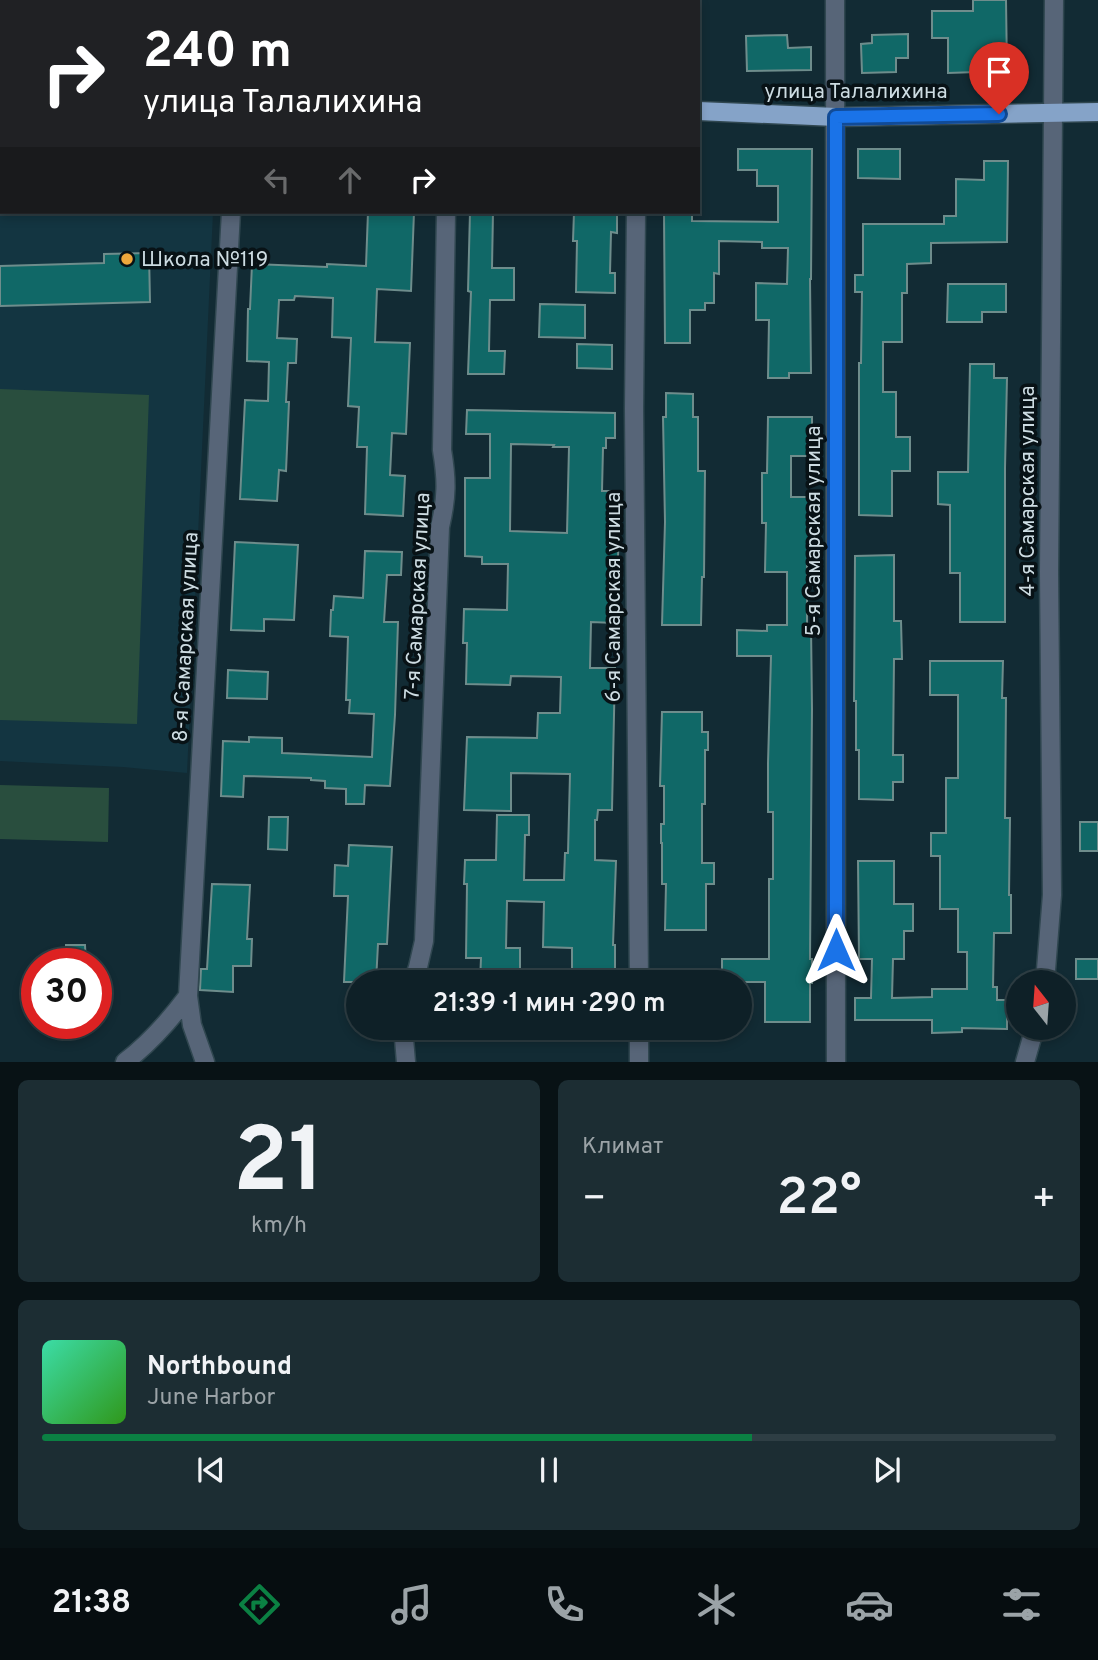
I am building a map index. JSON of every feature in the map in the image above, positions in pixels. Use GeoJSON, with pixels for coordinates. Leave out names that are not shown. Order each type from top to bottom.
{"type":"FeatureCollection","features":[{"type":"Feature","properties":{"kind":"main road","name":"улица Талалихина"},"geometry":{"type":"LineString","coordinates":[[700,111],[836,117],[1098,112]]}},
{"type":"Feature","properties":{"kind":"street","name":"5-я Самарская улица"},"geometry":{"type":"LineString","coordinates":[[835,0],[836,1062]]}},
{"type":"Feature","properties":{"kind":"street","name":"4-я Самарская улица"},"geometry":{"type":"LineString","coordinates":[[1046,970],[1052,895],[1049,572],[1054,0]]}},
{"type":"Feature","properties":{"kind":"street","name":"8-я Самарская улица"},"geometry":{"type":"LineString","coordinates":[[205,1062],[192,1025],[188,996],[232,214]]}},
{"type":"Feature","properties":{"kind":"street","name":"7-я Самарская улица"},"geometry":{"type":"LineString","coordinates":[[417,970],[424,941],[440,527],[446,502],[442,450],[446,214]]}},
{"type":"Feature","properties":{"kind":"street","name":"6-я Самарская улица"},"geometry":{"type":"LineString","coordinates":[[636,214],[634,409],[639,970]]}},
{"type":"Feature","properties":{"kind":"street"},"geometry":{"type":"LineString","coordinates":[[125,1062],[166,1025],[188,996]]}},
{"type":"Feature","properties":{"kind":"street"},"geometry":{"type":"LineString","coordinates":[[404,1040],[407,1062]]}},
{"type":"Feature","properties":{"kind":"street"},"geometry":{"type":"LineString","coordinates":[[639,1040],[639,1062]]}},
{"type":"Feature","properties":{"kind":"street"},"geometry":{"type":"LineString","coordinates":[[1025,1062],[1031,1040]]}},
{"type":"Feature","properties":{"kind":"shaded area"},"geometry":{"type":"Polygon","coordinates":[[[0,214],[213,214],[187,773],[0,761],[0,214]]]}},
{"type":"Feature","properties":{"kind":"green space"},"geometry":{"type":"Polygon","coordinates":[[[0,389],[149,395],[137,724],[0,720],[0,389]]]}},
{"type":"Feature","properties":{"kind":"green space"},"geometry":{"type":"Polygon","coordinates":[[[0,785],[109,788],[108,842],[0,839],[0,785]]]}},
{"type":"Feature","properties":{"kind":"building"},"geometry":{"type":"Polygon","coordinates":[[[973,0],[1006,0],[1007,71],[948,73],[948,38],[932,38],[932,11],[973,11],[973,0]]]}},
{"type":"Feature","properties":{"kind":"building"},"geometry":{"type":"Polygon","coordinates":[[[908,34],[908,58],[896,58],[896,72],[862,73],[861,44],[872,43],[872,35],[908,34]]]}},
{"type":"Feature","properties":{"kind":"building"},"geometry":{"type":"Polygon","coordinates":[[[787,35],[788,48],[811,47],[811,70],[747,71],[746,36],[787,35]]]}},
{"type":"Feature","properties":{"kind":"building"},"geometry":{"type":"Polygon","coordinates":[[[738,149],[812,149],[811,373],[789,373],[789,378],[768,378],[769,320],[756,320],[756,283],[787,284],[788,248],[762,248],[762,242],[719,241],[719,274],[714,273],[714,303],[705,303],[705,310],[690,310],[690,343],[665,343],[664,214],[692,214],[692,221],[778,222],[778,186],[757,186],[757,170],[738,170],[738,149]]]}},
{"type":"Feature","properties":{"kind":"building"},"geometry":{"type":"Polygon","coordinates":[[[858,149],[900,149],[900,179],[858,178],[858,149]]]}},
{"type":"Feature","properties":{"kind":"building"},"geometry":{"type":"Polygon","coordinates":[[[984,161],[1008,161],[1007,242],[931,243],[931,263],[907,264],[907,293],[902,293],[902,342],[883,342],[883,392],[896,392],[896,437],[910,437],[910,471],[892,471],[892,516],[859,515],[862,292],[855,292],[855,275],[863,275],[863,224],[944,224],[944,216],[956,216],[956,179],[984,180],[984,161]]]}},
{"type":"Feature","properties":{"kind":"building"},"geometry":{"type":"Polygon","coordinates":[[[368,214],[414,214],[411,291],[377,289],[375,342],[410,343],[406,434],[392,433],[390,475],[405,476],[403,516],[365,514],[367,447],[357,447],[359,407],[348,406],[351,338],[332,337],[333,298],[295,296],[294,300],[279,300],[277,338],[297,339],[296,363],[288,363],[286,471],[279,470],[277,501],[240,499],[245,400],[268,401],[269,362],[247,361],[252,264],[366,266],[368,214]]]}},
{"type":"Feature","properties":{"kind":"building"},"geometry":{"type":"Polygon","coordinates":[[[470,214],[493,214],[492,268],[514,268],[514,300],[490,300],[489,351],[505,351],[504,374],[468,374],[471,292],[468,291],[470,214]]]}},
{"type":"Feature","properties":{"kind":"building"},"geometry":{"type":"Polygon","coordinates":[[[574,214],[617,214],[617,233],[611,232],[610,273],[615,273],[615,293],[576,292],[577,241],[573,241],[574,214]]]}},
{"type":"Feature","properties":{"kind":"building","name":"Школа №119"},"geometry":{"type":"Polygon","coordinates":[[[149,253],[150,302],[0,306],[0,266],[104,263],[104,254],[149,253]]]}},
{"type":"Feature","properties":{"kind":"building"},"geometry":{"type":"Polygon","coordinates":[[[948,284],[1006,284],[1006,312],[982,312],[982,322],[947,322],[948,284]]]}},
{"type":"Feature","properties":{"kind":"building"},"geometry":{"type":"Polygon","coordinates":[[[540,304],[585,305],[585,338],[539,337],[540,304]]]}},
{"type":"Feature","properties":{"kind":"building"},"geometry":{"type":"Polygon","coordinates":[[[577,344],[612,345],[612,369],[577,368],[577,344]]]}},
{"type":"Feature","properties":{"kind":"building"},"geometry":{"type":"Polygon","coordinates":[[[970,364],[994,364],[994,378],[1007,378],[1005,622],[960,622],[960,573],[950,573],[950,505],[938,504],[938,472],[968,472],[970,364]]]}},
{"type":"Feature","properties":{"kind":"building"},"geometry":{"type":"Polygon","coordinates":[[[666,393],[693,394],[693,417],[698,417],[698,471],[705,471],[701,625],[662,625],[665,522],[663,417],[666,417],[666,393]]]}},
{"type":"Feature","properties":{"kind":"building"},"geometry":{"type":"Polygon","coordinates":[[[467,410],[615,413],[615,438],[606,438],[606,448],[603,448],[602,491],[616,491],[615,534],[619,534],[615,623],[591,622],[590,668],[615,668],[612,810],[598,810],[595,820],[595,860],[616,861],[613,945],[615,970],[572,970],[572,948],[543,947],[544,902],[507,901],[506,948],[520,948],[520,970],[480,970],[481,958],[466,958],[465,860],[496,860],[497,815],[529,815],[529,835],[525,835],[524,880],[564,880],[565,853],[568,853],[570,774],[511,773],[511,811],[464,810],[467,737],[537,738],[538,713],[560,713],[561,677],[511,676],[510,685],[466,684],[464,609],[507,610],[508,564],[482,564],[482,557],[465,556],[465,478],[490,478],[490,434],[466,434],[467,410]],[[511,444],[510,531],[567,533],[569,447],[553,447],[554,445],[511,444]]]}},
{"type":"Feature","properties":{"kind":"building"},"geometry":{"type":"Polygon","coordinates":[[[768,417],[812,417],[812,456],[791,456],[791,497],[810,497],[811,564],[807,564],[807,625],[811,625],[812,709],[810,1022],[765,1022],[765,982],[752,982],[752,970],[722,970],[722,959],[769,959],[769,879],[773,879],[773,812],[768,812],[771,656],[737,656],[737,630],[767,631],[767,625],[787,625],[787,572],[765,572],[766,523],[762,523],[762,473],[767,473],[768,417]]]}},
{"type":"Feature","properties":{"kind":"building"},"geometry":{"type":"Polygon","coordinates":[[[235,542],[298,545],[294,620],[264,619],[264,631],[231,630],[235,542]]]}},
{"type":"Feature","properties":{"kind":"building"},"geometry":{"type":"Polygon","coordinates":[[[365,551],[402,552],[401,575],[387,575],[384,622],[398,622],[390,786],[365,785],[364,804],[346,804],[346,789],[325,788],[325,781],[311,778],[244,776],[243,797],[221,796],[223,741],[249,742],[249,737],[282,738],[282,753],[372,757],[374,714],[349,713],[350,700],[346,700],[348,637],[330,636],[334,596],[363,598],[365,551]]]}},
{"type":"Feature","properties":{"kind":"building"},"geometry":{"type":"Polygon","coordinates":[[[894,555],[894,621],[901,621],[902,659],[894,659],[893,755],[903,755],[903,782],[893,782],[893,800],[859,799],[859,750],[856,750],[854,701],[855,556],[894,555]]]}},
{"type":"Feature","properties":{"kind":"building"},"geometry":{"type":"Polygon","coordinates":[[[930,661],[1003,661],[1002,698],[1006,698],[1005,818],[1010,818],[1011,933],[994,933],[993,987],[997,987],[997,1000],[1006,1000],[1006,1029],[962,1028],[962,1032],[932,1033],[932,1020],[855,1020],[855,998],[871,998],[872,959],[859,959],[858,861],[894,861],[894,904],[913,904],[913,931],[904,931],[904,959],[893,959],[892,998],[932,997],[932,989],[967,989],[967,952],[958,952],[958,909],[940,909],[940,856],[931,856],[931,833],[946,833],[946,778],[958,778],[958,695],[930,695],[930,661]]]}},
{"type":"Feature","properties":{"kind":"building"},"geometry":{"type":"Polygon","coordinates":[[[228,670],[268,672],[267,699],[227,698],[228,670]]]}},
{"type":"Feature","properties":{"kind":"building"},"geometry":{"type":"Polygon","coordinates":[[[662,712],[702,712],[702,732],[708,732],[708,750],[705,750],[705,804],[702,804],[702,863],[714,863],[714,884],[706,884],[706,930],[665,930],[666,884],[662,884],[661,843],[664,786],[660,786],[662,712]]]}},
{"type":"Feature","properties":{"kind":"building"},"geometry":{"type":"Polygon","coordinates":[[[269,817],[288,817],[287,850],[268,849],[269,817]]]}},
{"type":"Feature","properties":{"kind":"building"},"geometry":{"type":"Polygon","coordinates":[[[1080,822],[1098,822],[1098,851],[1080,851],[1080,822]]]}},
{"type":"Feature","properties":{"kind":"building"},"geometry":{"type":"Polygon","coordinates":[[[349,845],[392,847],[387,944],[378,944],[377,970],[346,970],[344,982],[348,896],[334,896],[335,865],[348,866],[349,845]]]}},
{"type":"Feature","properties":{"kind":"building"},"geometry":{"type":"Polygon","coordinates":[[[212,884],[250,885],[247,939],[252,939],[251,966],[233,966],[233,992],[200,990],[201,969],[207,969],[212,884]]]}},
{"type":"Feature","properties":{"kind":"building"},"geometry":{"type":"Polygon","coordinates":[[[66,945],[85,945],[85,948],[66,948],[66,945]]]}},
{"type":"Feature","properties":{"kind":"building"},"geometry":{"type":"Polygon","coordinates":[[[1076,959],[1098,959],[1098,979],[1076,979],[1076,959]]]}},
{"type":"Feature","properties":{"kind":"place","name":"Школа №119"},"geometry":{"type":"Point","coordinates":[127,259]}},
{"type":"Feature","properties":{"kind":"route"},"geometry":{"type":"LineString","coordinates":[[836,950],[836,117],[999,114]]}}]}
